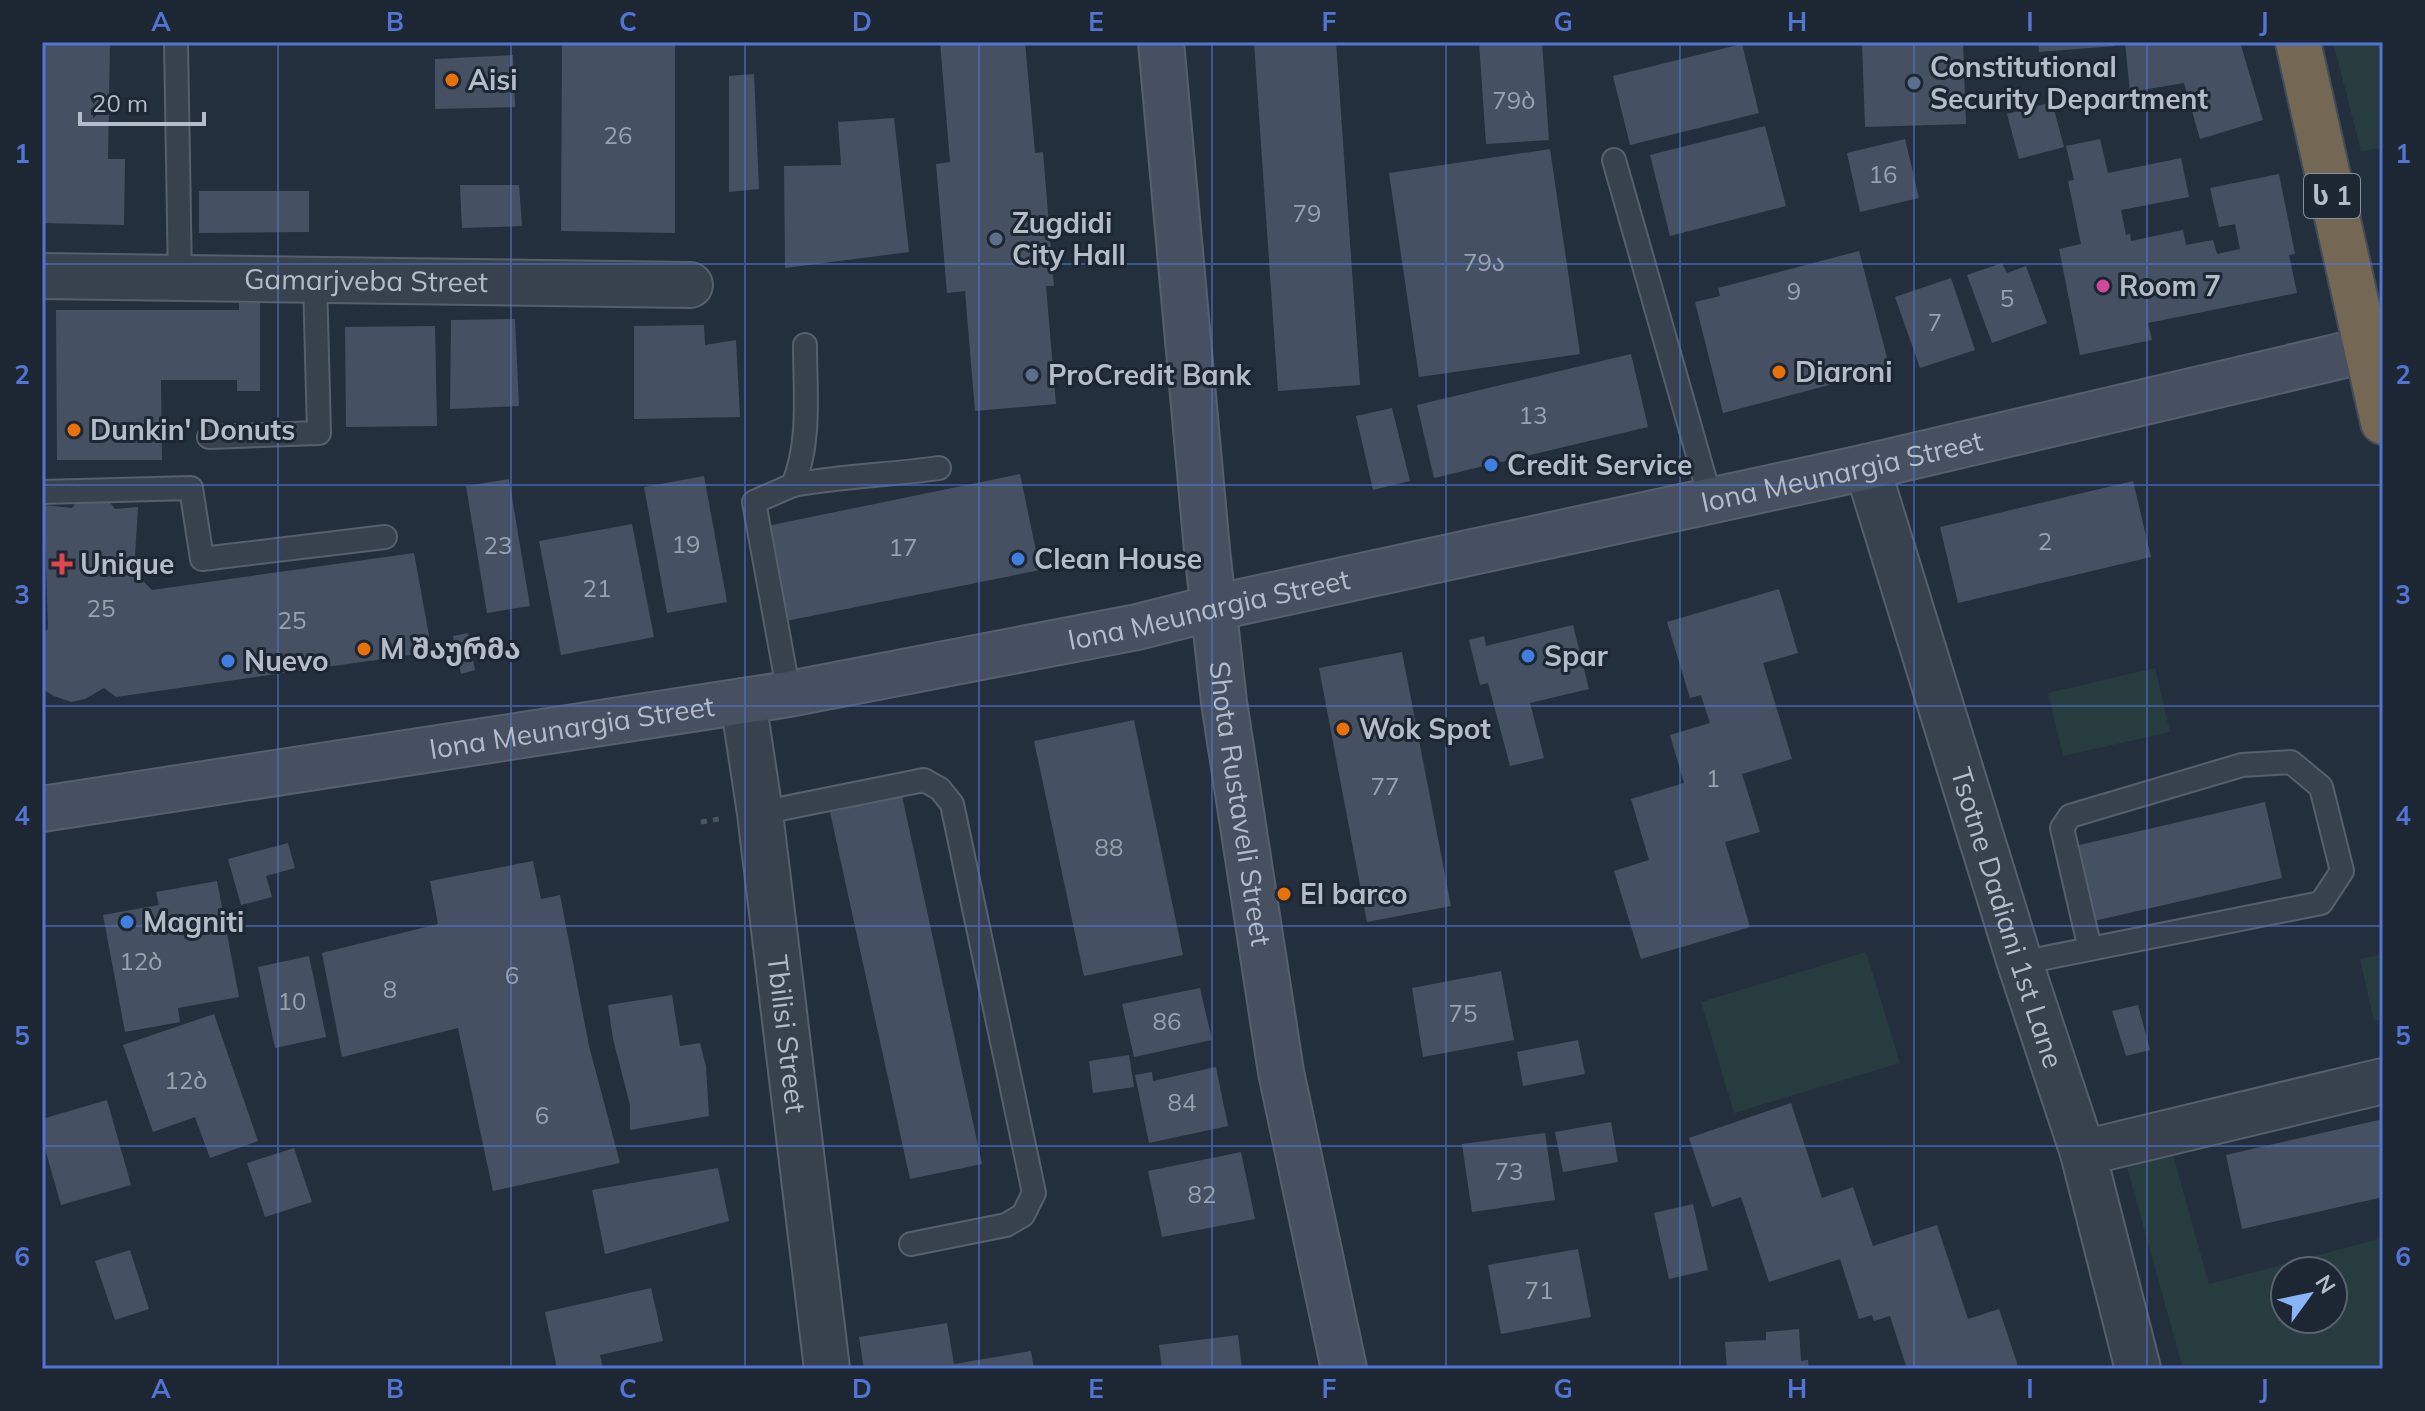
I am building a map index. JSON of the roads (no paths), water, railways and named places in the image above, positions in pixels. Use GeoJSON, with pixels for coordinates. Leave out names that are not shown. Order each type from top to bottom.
{"type":"FeatureCollection","features":[{"type":"Feature","properties":{"kind":"highway","name":"ს 1"},"geometry":{"type":"LineString","coordinates":[[2298,42],[2383,422]]}},
{"type":"Feature","properties":{"kind":"main road","name":"Shota Rustaveli Street"},"geometry":{"type":"LineString","coordinates":[[1161,42],[1224,702],[1281,1072],[1344,1369]]}},
{"type":"Feature","properties":{"kind":"main road","name":"Iona Meunargia Street"},"geometry":{"type":"LineString","coordinates":[[42,809],[789,694],[1137,627],[1867,467],[2366,350]]}},
{"type":"Feature","properties":{"kind":"street","name":"Gamarjveba Street"},"geometry":{"type":"LineString","coordinates":[[42,276],[690,285]]}},
{"type":"Feature","properties":{"kind":"street","name":"Tsotne Dadiani 1st Lane"},"geometry":{"type":"LineString","coordinates":[[1867,467],[2020,963],[2083,1153],[2138,1369]]}},
{"type":"Feature","properties":{"kind":"street","name":"Tbilisi Street"},"geometry":{"type":"LineString","coordinates":[[743,701],[760,813],[827,1369]]}},
{"type":"Feature","properties":{"kind":"street"},"geometry":{"type":"LineString","coordinates":[[2083,1153],[2383,1081]]}},
{"type":"Feature","properties":{"kind":"lane"},"geometry":{"type":"LineString","coordinates":[[176,42],[180,278]]}},
{"type":"Feature","properties":{"kind":"lane"},"geometry":{"type":"LineString","coordinates":[[1614,160],[1711,501]]}},
{"type":"Feature","properties":{"kind":"lane"},"geometry":{"type":"LineString","coordinates":[[209,437],[319,433],[315,280]]}},
{"type":"Feature","properties":{"kind":"lane"},"geometry":{"type":"LineString","coordinates":[[793,485],[802,465],[805,345]]}},
{"type":"Feature","properties":{"kind":"lane"},"geometry":{"type":"LineString","coordinates":[[789,694],[754,502],[793,485],[831,478],[885,476],[939,468]]}},
{"type":"Feature","properties":{"kind":"lane"},"geometry":{"type":"LineString","coordinates":[[42,492],[191,488],[202,559],[385,537]]}},
{"type":"Feature","properties":{"kind":"lane"},"geometry":{"type":"LineString","coordinates":[[2020,963],[2321,903],[2342,871],[2321,787],[2291,762],[2242,765],[2070,816],[2062,828],[2090,949]]}},
{"type":"Feature","properties":{"kind":"lane"},"geometry":{"type":"LineString","coordinates":[[760,813],[924,780],[940,789],[952,804],[1034,1193],[1023,1215],[1006,1225],[911,1244]]}},
{"type":"Feature","properties":{"kind":"place","name":"Aisi"},"geometry":{"type":"Point","coordinates":[452,80]}},
{"type":"Feature","properties":{"kind":"place","name":"Constitutional Security Department"},"geometry":{"type":"Point","coordinates":[1914,83]}},
{"type":"Feature","properties":{"kind":"place","name":"Zugdidi City Hall"},"geometry":{"type":"Point","coordinates":[996,239]}},
{"type":"Feature","properties":{"kind":"place","name":"Room 7"},"geometry":{"type":"Point","coordinates":[2103,286]}},
{"type":"Feature","properties":{"kind":"place","name":"Diaroni"},"geometry":{"type":"Point","coordinates":[1779,372]}},
{"type":"Feature","properties":{"kind":"place","name":"ProCredit Bank"},"geometry":{"type":"Point","coordinates":[1032,375]}},
{"type":"Feature","properties":{"kind":"place","name":"Dunkin' Donuts"},"geometry":{"type":"Point","coordinates":[74,430]}},
{"type":"Feature","properties":{"kind":"place","name":"Credit Service"},"geometry":{"type":"Point","coordinates":[1491,465]}},
{"type":"Feature","properties":{"kind":"place","name":"Clean House"},"geometry":{"type":"Point","coordinates":[1018,559]}},
{"type":"Feature","properties":{"kind":"place","name":"Unique"},"geometry":{"type":"Point","coordinates":[62,564]}},
{"type":"Feature","properties":{"kind":"place","name":"M შაურმა"},"geometry":{"type":"Point","coordinates":[364,649]}},
{"type":"Feature","properties":{"kind":"place","name":"Spar"},"geometry":{"type":"Point","coordinates":[1528,656]}},
{"type":"Feature","properties":{"kind":"place","name":"Nuevo"},"geometry":{"type":"Point","coordinates":[228,661]}},
{"type":"Feature","properties":{"kind":"place","name":"Wok Spot"},"geometry":{"type":"Point","coordinates":[1343,729]}},
{"type":"Feature","properties":{"kind":"place","name":"El barco"},"geometry":{"type":"Point","coordinates":[1284,894]}},
{"type":"Feature","properties":{"kind":"place","name":"Magniti"},"geometry":{"type":"Point","coordinates":[127,922]}}]}
